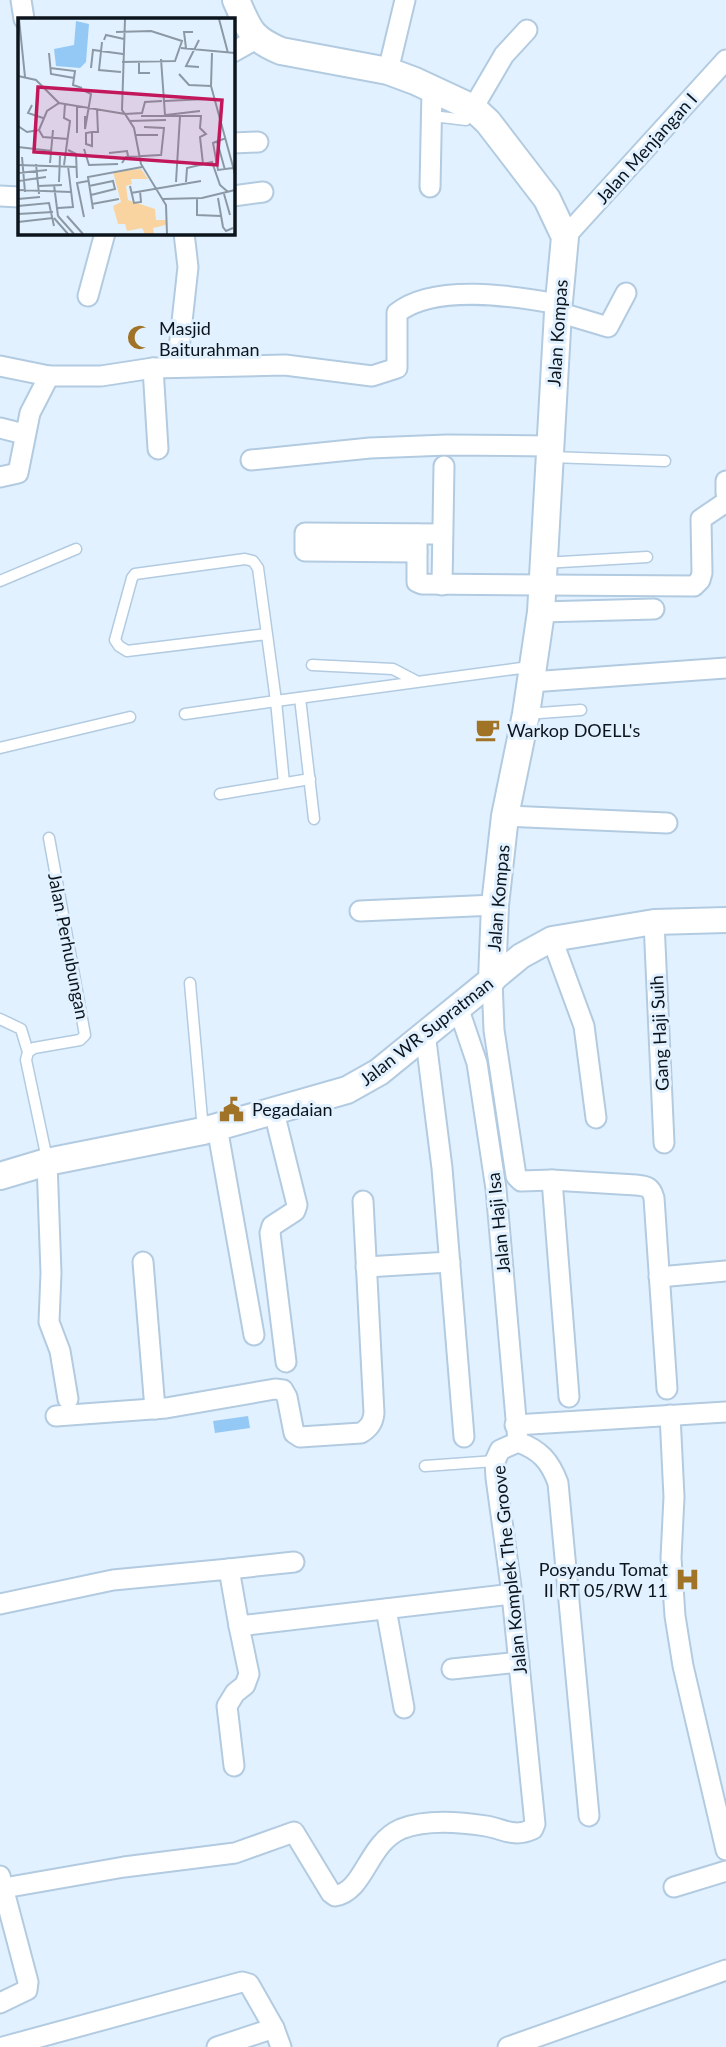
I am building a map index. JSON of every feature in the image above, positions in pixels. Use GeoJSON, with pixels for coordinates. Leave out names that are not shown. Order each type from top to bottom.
{"type":"FeatureCollection","features":[{"type":"Feature","properties":{"kind":"main road"},"geometry":{"type":"LineString","coordinates":[[236,0],[256,39],[281,51],[388,71],[473,108],[488,122],[547,199],[565,237]]}},
{"type":"Feature","properties":{"kind":"main road","name":"Jalan Kompas"},"geometry":{"type":"LineString","coordinates":[[492,980],[495,905],[505,816],[526,714],[542,587],[558,308],[565,237]]}},
{"type":"Feature","properties":{"kind":"main road","name":"Jalan WR Supratman"},"geometry":{"type":"LineString","coordinates":[[0,1176],[47,1162],[210,1129],[347,1090],[365,1081],[492,980]]}},
{"type":"Feature","properties":{"kind":"street"},"geometry":{"type":"LineString","coordinates":[[21,0],[24,18]]}},
{"type":"Feature","properties":{"kind":"street"},"geometry":{"type":"LineString","coordinates":[[388,71],[405,0]]}},
{"type":"Feature","properties":{"kind":"street"},"geometry":{"type":"LineString","coordinates":[[473,108],[504,55],[527,30]]}},
{"type":"Feature","properties":{"kind":"street"},"geometry":{"type":"LineString","coordinates":[[234,51],[256,39]]}},
{"type":"Feature","properties":{"kind":"street","name":"Jalan Menjangan I"},"geometry":{"type":"LineString","coordinates":[[565,237],[726,60]]}},
{"type":"Feature","properties":{"kind":"street"},"geometry":{"type":"LineString","coordinates":[[430,187],[432,89]]}},
{"type":"Feature","properties":{"kind":"street"},"geometry":{"type":"LineString","coordinates":[[234,143],[258,142]]}},
{"type":"Feature","properties":{"kind":"street"},"geometry":{"type":"LineString","coordinates":[[234,196],[263,192]]}},
{"type":"Feature","properties":{"kind":"street"},"geometry":{"type":"LineString","coordinates":[[0,196],[18,197]]}},
{"type":"Feature","properties":{"kind":"street"},"geometry":{"type":"LineString","coordinates":[[88,296],[105,234]]}},
{"type":"Feature","properties":{"kind":"street"},"geometry":{"type":"LineString","coordinates":[[174,368],[180,341],[188,267],[184,234]]}},
{"type":"Feature","properties":{"kind":"street"},"geometry":{"type":"LineString","coordinates":[[0,366],[50,376],[101,376],[153,368],[285,365],[372,376],[397,369],[397,313],[409,303],[472,294],[497,294],[558,308],[608,327],[626,293]]}},
{"type":"Feature","properties":{"kind":"street"},"geometry":{"type":"LineString","coordinates":[[153,368],[158,449]]}},
{"type":"Feature","properties":{"kind":"street"},"geometry":{"type":"LineString","coordinates":[[0,477],[18,473],[24,434],[35,400],[50,376]]}},
{"type":"Feature","properties":{"kind":"street"},"geometry":{"type":"LineString","coordinates":[[0,428],[24,434]]}},
{"type":"Feature","properties":{"kind":"street"},"geometry":{"type":"LineString","coordinates":[[251,460],[370,448],[447,445],[549,451]]}},
{"type":"Feature","properties":{"kind":"street"},"geometry":{"type":"LineString","coordinates":[[442,585],[444,466]]}},
{"type":"Feature","properties":{"kind":"street"},"geometry":{"type":"LineString","coordinates":[[726,481],[726,493]]}},
{"type":"Feature","properties":{"kind":"street"},"geometry":{"type":"LineString","coordinates":[[417,543],[417,582],[422,584],[542,587],[694,586],[702,573],[701,519],[726,502]]}},
{"type":"Feature","properties":{"kind":"street"},"geometry":{"type":"LineString","coordinates":[[417,543],[305,533],[305,551],[417,543],[442,534]]}},
{"type":"Feature","properties":{"kind":"street"},"geometry":{"type":"LineString","coordinates":[[542,587],[654,609]]}},
{"type":"Feature","properties":{"kind":"street"},"geometry":{"type":"LineString","coordinates":[[532,675],[726,668]]}},
{"type":"Feature","properties":{"kind":"street"},"geometry":{"type":"LineString","coordinates":[[505,816],[667,823]]}},
{"type":"Feature","properties":{"kind":"street"},"geometry":{"type":"LineString","coordinates":[[360,911],[495,905]]}},
{"type":"Feature","properties":{"kind":"street","name":"Jalan WR Supratman"},"geometry":{"type":"LineString","coordinates":[[492,980],[522,956],[552,939],[654,922],[726,920]]}},
{"type":"Feature","properties":{"kind":"street","name":"Gang Haji Suih"},"geometry":{"type":"LineString","coordinates":[[654,922],[664,1143]]}},
{"type":"Feature","properties":{"kind":"street"},"geometry":{"type":"LineString","coordinates":[[552,939],[584,1026],[596,1118]]}},
{"type":"Feature","properties":{"kind":"street"},"geometry":{"type":"LineString","coordinates":[[492,980],[494,1030],[516,1175],[521,1181],[552,1180],[649,1188],[654,1198],[667,1389]]}},
{"type":"Feature","properties":{"kind":"street","name":"Jalan Haji Isa"},"geometry":{"type":"LineString","coordinates":[[458,1007],[477,1063],[496,1189],[516,1434]]}},
{"type":"Feature","properties":{"kind":"street"},"geometry":{"type":"LineString","coordinates":[[425,1033],[442,1168],[464,1437]]}},
{"type":"Feature","properties":{"kind":"street"},"geometry":{"type":"LineString","coordinates":[[274,1112],[297,1205],[295,1211],[272,1226],[270,1233],[286,1362]]}},
{"type":"Feature","properties":{"kind":"street"},"geometry":{"type":"LineString","coordinates":[[210,1129],[254,1335]]}},
{"type":"Feature","properties":{"kind":"street"},"geometry":{"type":"LineString","coordinates":[[47,1162],[51,1273],[49,1322],[60,1351],[68,1399]]}},
{"type":"Feature","properties":{"kind":"street"},"geometry":{"type":"LineString","coordinates":[[552,1180],[569,1397]]}},
{"type":"Feature","properties":{"kind":"street"},"geometry":{"type":"LineString","coordinates":[[56,1416],[155,1409],[275,1389],[283,1390],[293,1433],[300,1437],[361,1433],[368,1429],[374,1413],[362,1200]]}},
{"type":"Feature","properties":{"kind":"street"},"geometry":{"type":"LineString","coordinates":[[143,1262],[155,1409]]}},
{"type":"Feature","properties":{"kind":"street"},"geometry":{"type":"LineString","coordinates":[[366,1267],[450,1262]]}},
{"type":"Feature","properties":{"kind":"street"},"geometry":{"type":"LineString","coordinates":[[659,1277],[726,1271]]}},
{"type":"Feature","properties":{"kind":"street"},"geometry":{"type":"LineString","coordinates":[[516,1434],[670,1415],[726,1412]]}},
{"type":"Feature","properties":{"kind":"street"},"geometry":{"type":"LineString","coordinates":[[670,1415],[674,1497],[671,1558],[675,1616],[691,1702],[726,1850]]}},
{"type":"Feature","properties":{"kind":"street","name":"Jalan Komplek The Groove"},"geometry":{"type":"LineString","coordinates":[[2,1882],[235,1853],[294,1832],[335,1896],[351,1888],[360,1878],[374,1851],[385,1839],[401,1830],[420,1824],[455,1823],[489,1826],[511,1833],[533,1829],[535,1824],[513,1594],[495,1461],[500,1450],[516,1434],[540,1452],[558,1483],[589,1816]]}},
{"type":"Feature","properties":{"kind":"street"},"geometry":{"type":"LineString","coordinates":[[0,1604],[113,1580],[294,1562]]}},
{"type":"Feature","properties":{"kind":"street"},"geometry":{"type":"LineString","coordinates":[[229,1569],[249,1674],[245,1685],[231,1698],[227,1706],[234,1766]]}},
{"type":"Feature","properties":{"kind":"street"},"geometry":{"type":"LineString","coordinates":[[239,1626],[513,1594]]}},
{"type":"Feature","properties":{"kind":"street"},"geometry":{"type":"LineString","coordinates":[[386,1609],[404,1708]]}},
{"type":"Feature","properties":{"kind":"street"},"geometry":{"type":"LineString","coordinates":[[452,1669],[519,1662]]}},
{"type":"Feature","properties":{"kind":"street"},"geometry":{"type":"LineString","coordinates":[[674,1886],[726,1871]]}},
{"type":"Feature","properties":{"kind":"street"},"geometry":{"type":"LineString","coordinates":[[0,2003],[27,1990],[2,1882]]}},
{"type":"Feature","properties":{"kind":"street"},"geometry":{"type":"LineString","coordinates":[[508,2047],[726,1970]]}},
{"type":"Feature","properties":{"kind":"street"},"geometry":{"type":"LineString","coordinates":[[3,2047],[242,1982],[249,1984],[274,2028],[281,2047]]}},
{"type":"Feature","properties":{"kind":"street"},"geometry":{"type":"LineString","coordinates":[[217,2047],[274,2028]]}},
{"type":"Feature","properties":{"kind":"lane"},"geometry":{"type":"LineString","coordinates":[[440,117],[466,120],[473,108]]}},
{"type":"Feature","properties":{"kind":"lane"},"geometry":{"type":"LineString","coordinates":[[549,451],[664,461]]}},
{"type":"Feature","properties":{"kind":"lane"},"geometry":{"type":"LineString","coordinates":[[0,581],[76,549]]}},
{"type":"Feature","properties":{"kind":"lane"},"geometry":{"type":"LineString","coordinates":[[542,587],[647,557]]}},
{"type":"Feature","properties":{"kind":"lane"},"geometry":{"type":"LineString","coordinates":[[267,634],[127,651],[115,640],[135,574],[244,559],[253,561],[258,568],[267,634],[276,701],[284,783]]}},
{"type":"Feature","properties":{"kind":"lane"},"geometry":{"type":"LineString","coordinates":[[312,665],[393,668],[416,681]]}},
{"type":"Feature","properties":{"kind":"lane"},"geometry":{"type":"LineString","coordinates":[[185,714],[416,681],[532,675]]}},
{"type":"Feature","properties":{"kind":"lane"},"geometry":{"type":"LineString","coordinates":[[300,698],[314,819]]}},
{"type":"Feature","properties":{"kind":"lane"},"geometry":{"type":"LineString","coordinates":[[526,714],[581,710]]}},
{"type":"Feature","properties":{"kind":"lane"},"geometry":{"type":"LineString","coordinates":[[0,748],[130,717]]}},
{"type":"Feature","properties":{"kind":"lane"},"geometry":{"type":"LineString","coordinates":[[220,794],[310,779]]}},
{"type":"Feature","properties":{"kind":"lane","name":"Jalan Perhubungan"},"geometry":{"type":"LineString","coordinates":[[28,1052],[34,1048],[80,1040],[85,1035],[48,838]]}},
{"type":"Feature","properties":{"kind":"lane"},"geometry":{"type":"LineString","coordinates":[[190,983],[210,1129]]}},
{"type":"Feature","properties":{"kind":"lane"},"geometry":{"type":"LineString","coordinates":[[0,1019],[21,1029],[28,1052],[26,1060],[47,1162]]}},
{"type":"Feature","properties":{"kind":"lane"},"geometry":{"type":"LineString","coordinates":[[425,1466],[495,1461]]}},
{"type":"Feature","properties":{"kind":"water"},"geometry":{"type":"Polygon","coordinates":[[[248,1416],[250,1428],[215,1433],[213,1421],[248,1416]]]}},
{"type":"Feature","properties":{"kind":"place","name":"Masjid Baiturahman"},"geometry":{"type":"Point","coordinates":[139,338]}},
{"type":"Feature","properties":{"kind":"place","name":"Warkop DOELL's"},"geometry":{"type":"Point","coordinates":[487,730]}},
{"type":"Feature","properties":{"kind":"place","name":"Pegadaian"},"geometry":{"type":"Point","coordinates":[232,1109]}},
{"type":"Feature","properties":{"kind":"place","name":"Posyandu Tomat II RT 05/RW 11"},"geometry":{"type":"Point","coordinates":[688,1579]}}]}
